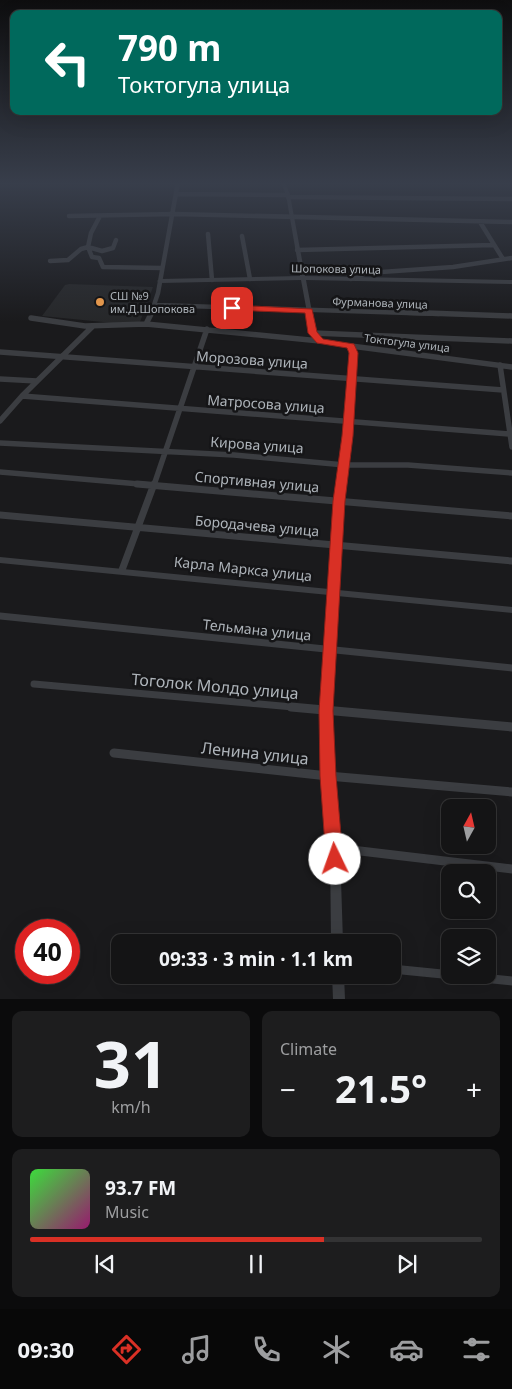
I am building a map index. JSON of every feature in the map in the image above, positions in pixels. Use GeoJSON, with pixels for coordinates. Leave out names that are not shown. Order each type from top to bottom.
{"type":"FeatureCollection","features":[{"type":"Feature","properties":{"kind":"street"},"geometry":{"type":"LineString","coordinates":[[93,229],[88,247],[89,253],[92,257],[100,258],[103,266],[162,268]]}},
{"type":"Feature","properties":{"kind":"street"},"geometry":{"type":"LineString","coordinates":[[146,324],[156,305],[171,229]]}},
{"type":"Feature","properties":{"kind":"street"},"geometry":{"type":"LineString","coordinates":[[293,229],[313,333],[320,341]]}},
{"type":"Feature","properties":{"kind":"street"},"geometry":{"type":"LineString","coordinates":[[484,229],[502,259]]}},
{"type":"Feature","properties":{"kind":"street"},"geometry":{"type":"LineString","coordinates":[[208,234],[208,252],[212,280]]}},
{"type":"Feature","properties":{"kind":"street"},"geometry":{"type":"LineString","coordinates":[[242,236],[250,279]]}},
{"type":"Feature","properties":{"kind":"street"},"geometry":{"type":"LineString","coordinates":[[50,261],[68,260],[81,249],[88,247],[108,250],[113,248],[116,240]]}},
{"type":"Feature","properties":{"kind":"street"},"geometry":{"type":"LineString","coordinates":[[298,250],[493,245]]}},
{"type":"Feature","properties":{"kind":"street"},"geometry":{"type":"LineString","coordinates":[[351,279],[367,273],[453,267],[512,258]]}},
{"type":"Feature","properties":{"kind":"street","name":"Шопокова улица"},"geometry":{"type":"LineString","coordinates":[[161,277],[212,280],[302,278],[512,282]]}},
{"type":"Feature","properties":{"kind":"street","name":"Фурманова улица"},"geometry":{"type":"LineString","coordinates":[[156,305],[512,316]]}},
{"type":"Feature","properties":{"kind":"street","name":"Токтогула улица"},"geometry":{"type":"LineString","coordinates":[[32,318],[93,326],[146,324],[207,329],[320,341],[512,367]]}},
{"type":"Feature","properties":{"kind":"street"},"geometry":{"type":"LineString","coordinates":[[0,421],[10,408],[93,326]]}},
{"type":"Feature","properties":{"kind":"street"},"geometry":{"type":"LineString","coordinates":[[122,570],[181,410],[207,329]]}},
{"type":"Feature","properties":{"kind":"street"},"geometry":{"type":"LineString","coordinates":[[313,333],[512,340]]}},
{"type":"Feature","properties":{"kind":"street"},"geometry":{"type":"LineString","coordinates":[[337,934],[335,848],[328,776],[326,711],[338,546],[339,501],[349,422],[350,379],[354,353],[351,346]]}},
{"type":"Feature","properties":{"kind":"street","name":"Морозова улица"},"geometry":{"type":"LineString","coordinates":[[0,352],[62,355],[194,367],[503,390]]}},
{"type":"Feature","properties":{"kind":"street"},"geometry":{"type":"LineString","coordinates":[[500,365],[512,447]]}},
{"type":"Feature","properties":{"kind":"street"},"geometry":{"type":"LineString","coordinates":[[0,379],[37,381]]}},
{"type":"Feature","properties":{"kind":"street","name":"Матросова улица"},"geometry":{"type":"LineString","coordinates":[[22,396],[181,410],[509,434]]}},
{"type":"Feature","properties":{"kind":"street"},"geometry":{"type":"LineString","coordinates":[[0,408],[10,408]]}},
{"type":"Feature","properties":{"kind":"street","name":"Кирова улица"},"geometry":{"type":"LineString","coordinates":[[0,443],[234,455],[344,465],[408,465],[512,473]]}},
{"type":"Feature","properties":{"kind":"street","name":"Спортивная улица"},"geometry":{"type":"LineString","coordinates":[[0,472],[512,516]]}},
{"type":"Feature","properties":{"kind":"street","name":"Бородачева улица"},"geometry":{"type":"LineString","coordinates":[[0,515],[512,561]]}},
{"type":"Feature","properties":{"kind":"street","name":"Карла Маркса улица"},"geometry":{"type":"LineString","coordinates":[[0,560],[122,570],[512,610]]}},
{"type":"Feature","properties":{"kind":"street","name":"Тельмана улица"},"geometry":{"type":"LineString","coordinates":[[0,616],[512,668]]}},
{"type":"Feature","properties":{"kind":"street","name":"Тоголок Молдо улица"},"geometry":{"type":"LineString","coordinates":[[34,684],[512,727]]}},
{"type":"Feature","properties":{"kind":"street","name":"Ленина улица"},"geometry":{"type":"LineString","coordinates":[[114,753],[328,776],[512,792]]}},
{"type":"Feature","properties":{"kind":"street"},"geometry":{"type":"LineString","coordinates":[[335,848],[512,869]]}},
{"type":"Feature","properties":{"kind":"street"},"geometry":{"type":"LineString","coordinates":[[401,970],[512,981]]}},
{"type":"Feature","properties":{"kind":"street"},"geometry":{"type":"LineString","coordinates":[[339,984],[340,999]]}},
{"type":"Feature","properties":{"kind":"shaded area","name":"СШ №9 им.Д.Шопокова"},"geometry":{"type":"Polygon","coordinates":[[[65,285],[153,287],[140,322],[113,323],[42,316],[65,285]]]}},
{"type":"Feature","properties":{"kind":"place","name":"СШ №9 им.Д.Шопокова"},"geometry":{"type":"Point","coordinates":[100,302]}},
{"type":"Feature","properties":{"kind":"route"},"geometry":{"type":"LineString","coordinates":[[232,308],[308,311],[313,333],[320,341],[351,346],[354,353],[350,379],[349,422],[339,501],[338,546],[326,711],[328,776],[335,859]]}}]}
